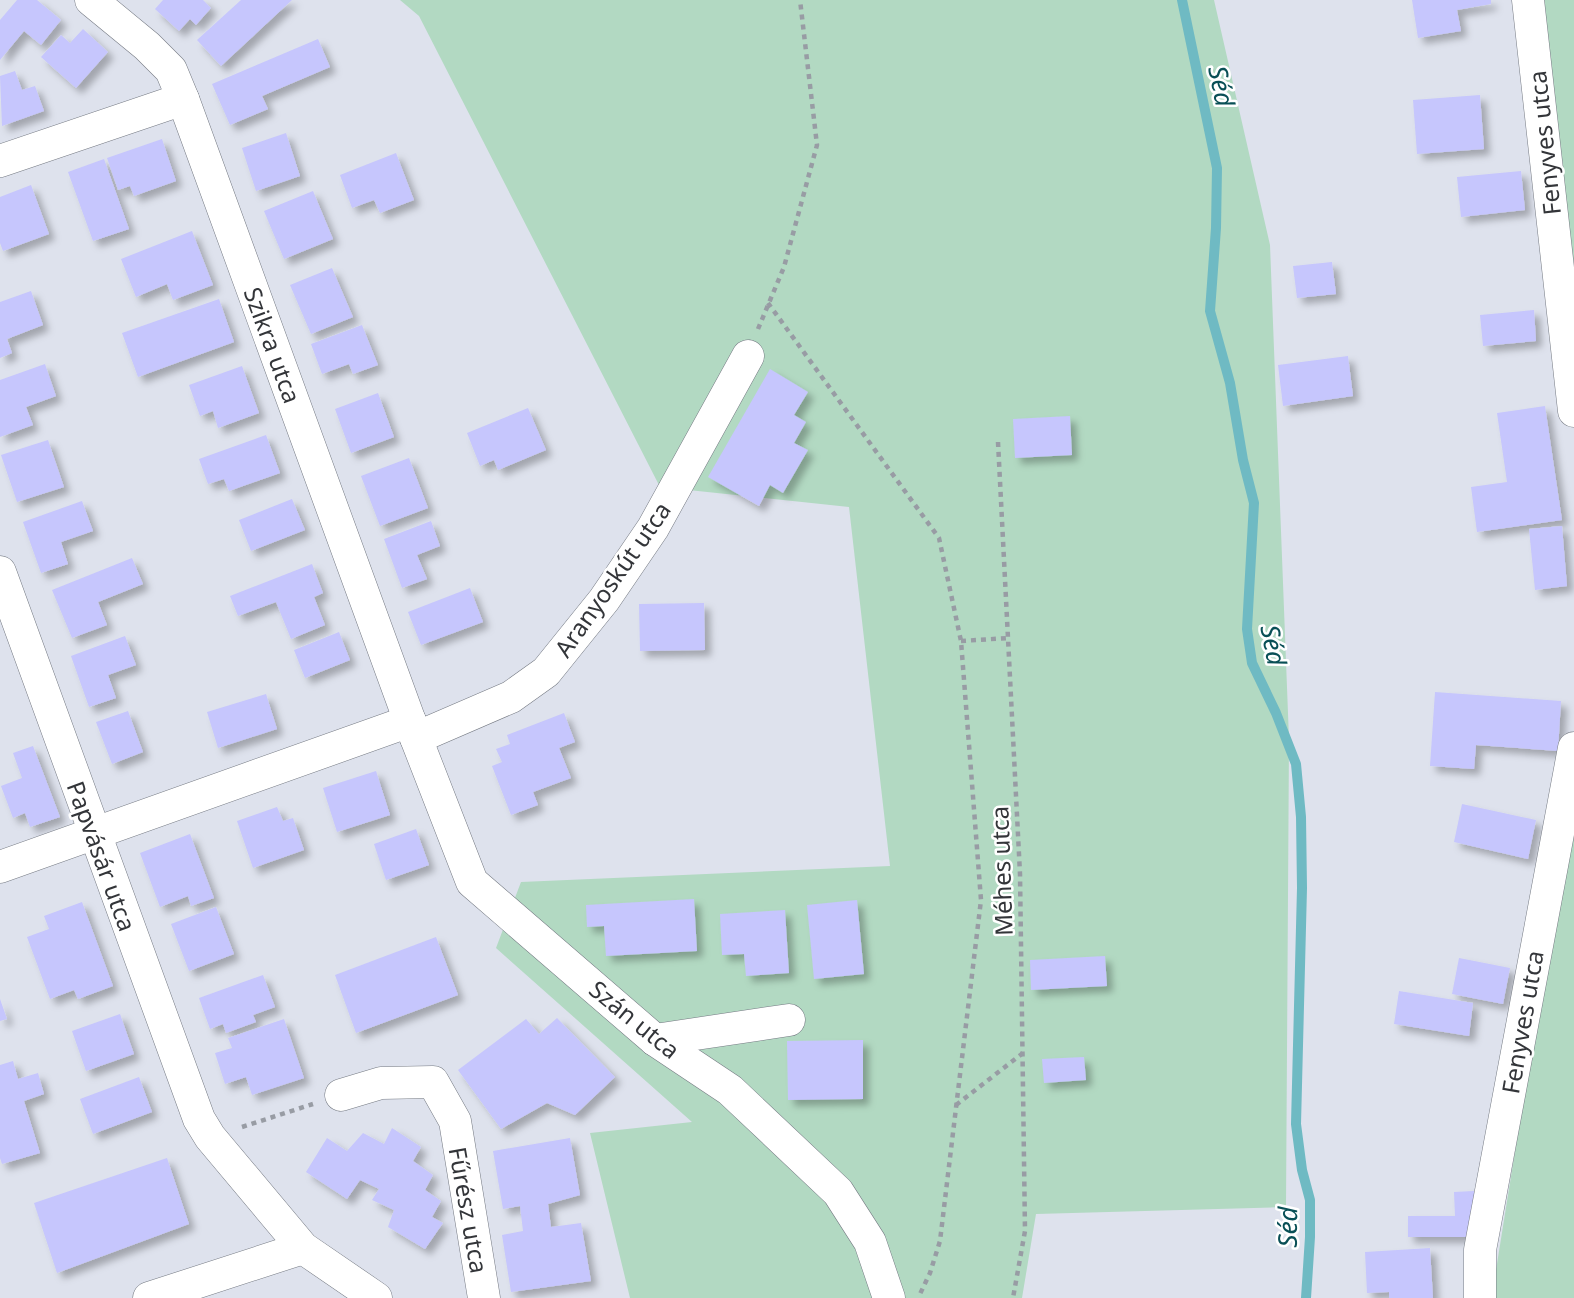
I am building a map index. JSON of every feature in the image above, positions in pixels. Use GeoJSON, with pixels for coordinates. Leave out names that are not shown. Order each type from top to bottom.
{"type":"FeatureCollection","features":[{"type":"Feature","properties":{"kind":"street","name":"Szikra utca"},"geometry":{"type":"LineString","coordinates":[[91,0],[147,46],[171,70],[413,729]]}},
{"type":"Feature","properties":{"kind":"street","name":"Fenyves utca"},"geometry":{"type":"LineString","coordinates":[[1528,0],[1574,411]]}},
{"type":"Feature","properties":{"kind":"street"},"geometry":{"type":"LineString","coordinates":[[0,161],[183,99]]}},
{"type":"Feature","properties":{"kind":"street","name":"Aranyoskút utca"},"geometry":{"type":"LineString","coordinates":[[0,867],[93,832],[511,697],[546,672],[604,600],[653,528],[748,356]]}},
{"type":"Feature","properties":{"kind":"street","name":"Papvásár utca"},"geometry":{"type":"LineString","coordinates":[[0,572],[199,1119],[210,1137]]}},
{"type":"Feature","properties":{"kind":"street","name":"Szán utca"},"geometry":{"type":"LineString","coordinates":[[413,729],[472,881],[655,1040],[730,1090],[838,1192],[870,1242],[889,1298]]}},
{"type":"Feature","properties":{"kind":"street","name":"Fenyves utca"},"geometry":{"type":"LineString","coordinates":[[1480,1298],[1480,1250],[1574,748]]}},
{"type":"Feature","properties":{"kind":"street"},"geometry":{"type":"LineString","coordinates":[[655,1040],[789,1020]]}},
{"type":"Feature","properties":{"kind":"street","name":"Fűrész utca"},"geometry":{"type":"LineString","coordinates":[[341,1096],[381,1083],[433,1082],[454,1121],[484,1298]]}},
{"type":"Feature","properties":{"kind":"street"},"geometry":{"type":"LineString","coordinates":[[210,1137],[303,1248],[376,1298]]}},
{"type":"Feature","properties":{"kind":"street"},"geometry":{"type":"LineString","coordinates":[[149,1298],[303,1248]]}},
{"type":"Feature","properties":{"kind":"path"},"geometry":{"type":"LineString","coordinates":[[748,356],[784,267],[817,145],[800,0]]}},
{"type":"Feature","properties":{"kind":"path"},"geometry":{"type":"LineString","coordinates":[[768,303],[939,538],[961,641],[981,900],[940,1241],[930,1273],[918,1298]]}},
{"type":"Feature","properties":{"kind":"path","name":"Méhes utca"},"geometry":{"type":"LineString","coordinates":[[998,442],[1020,874],[1025,1231],[1013,1298]]}},
{"type":"Feature","properties":{"kind":"path"},"geometry":{"type":"LineString","coordinates":[[961,641],[1009,638]]}},
{"type":"Feature","properties":{"kind":"path"},"geometry":{"type":"LineString","coordinates":[[955,1105],[1023,1053]]}},
{"type":"Feature","properties":{"kind":"path"},"geometry":{"type":"LineString","coordinates":[[210,1137],[341,1096]]}},
{"type":"Feature","properties":{"kind":"green space"},"geometry":{"type":"Polygon","coordinates":[[[400,0],[1214,0],[1270,245],[1289,739],[1286,1207],[1036,1214],[1022,1298],[630,1298],[590,1133],[692,1122],[496,948],[521,882],[890,866],[849,507],[660,487],[419,16],[400,0]]]}},
{"type":"Feature","properties":{"kind":"green space"},"geometry":{"type":"Polygon","coordinates":[[[1544,0],[1574,0],[1574,312],[1544,0]]]}},
{"type":"Feature","properties":{"kind":"green space"},"geometry":{"type":"Polygon","coordinates":[[[1574,783],[1574,1298],[1492,1298],[1492,1295],[1574,783]]]}},
{"type":"Feature","properties":{"kind":"building"},"geometry":{"type":"Polygon","coordinates":[[[17,0],[37,0],[61,20],[41,45],[24,31],[0,60],[0,20],[17,0]]]}},
{"type":"Feature","properties":{"kind":"building"},"geometry":{"type":"Polygon","coordinates":[[[163,0],[203,0],[211,8],[196,25],[190,19],[179,31],[155,9],[163,0]]]}},
{"type":"Feature","properties":{"kind":"building"},"geometry":{"type":"Polygon","coordinates":[[[241,0],[292,0],[221,66],[197,40],[241,0]]]}},
{"type":"Feature","properties":{"kind":"building"},"geometry":{"type":"Polygon","coordinates":[[[1412,0],[1491,0],[1491,4],[1457,10],[1461,31],[1418,38],[1412,0]]]}},
{"type":"Feature","properties":{"kind":"building"},"geometry":{"type":"Polygon","coordinates":[[[83,29],[108,52],[76,88],[41,57],[61,35],[70,43],[83,29]]]}},
{"type":"Feature","properties":{"kind":"building"},"geometry":{"type":"Polygon","coordinates":[[[318,39],[330,67],[262,96],[268,109],[230,125],[212,84],[318,39]]]}},
{"type":"Feature","properties":{"kind":"building"},"geometry":{"type":"Polygon","coordinates":[[[15,71],[22,90],[35,86],[44,111],[2,126],[0,76],[15,71]]]}},
{"type":"Feature","properties":{"kind":"building"},"geometry":{"type":"Polygon","coordinates":[[[1480,95],[1484,149],[1417,154],[1413,100],[1480,95]]]}},
{"type":"Feature","properties":{"kind":"building"},"geometry":{"type":"Polygon","coordinates":[[[286,133],[300,176],[256,191],[242,148],[286,133]]]}},
{"type":"Feature","properties":{"kind":"building"},"geometry":{"type":"Polygon","coordinates":[[[162,139],[176,181],[134,196],[130,186],[118,190],[107,158],[162,139]]]}},
{"type":"Feature","properties":{"kind":"building"},"geometry":{"type":"Polygon","coordinates":[[[396,153],[414,200],[380,213],[374,200],[352,208],[340,175],[396,153]]]}},
{"type":"Feature","properties":{"kind":"building"},"geometry":{"type":"Polygon","coordinates":[[[104,159],[129,229],[93,241],[68,172],[104,159]]]}},
{"type":"Feature","properties":{"kind":"building"},"geometry":{"type":"Polygon","coordinates":[[[1521,171],[1525,210],[1461,217],[1457,177],[1521,171]]]}},
{"type":"Feature","properties":{"kind":"building"},"geometry":{"type":"Polygon","coordinates":[[[31,185],[49,234],[3,251],[0,243],[0,197],[31,185]]]}},
{"type":"Feature","properties":{"kind":"building"},"geometry":{"type":"Polygon","coordinates":[[[313,191],[333,239],[284,259],[264,211],[313,191]]]}},
{"type":"Feature","properties":{"kind":"building"},"geometry":{"type":"Polygon","coordinates":[[[192,231],[213,285],[173,300],[167,284],[136,297],[121,259],[192,231]]]}},
{"type":"Feature","properties":{"kind":"building"},"geometry":{"type":"Polygon","coordinates":[[[1332,262],[1336,294],[1297,298],[1293,266],[1332,262]]]}},
{"type":"Feature","properties":{"kind":"building"},"geometry":{"type":"Polygon","coordinates":[[[332,268],[353,317],[311,334],[290,285],[332,268]]]}},
{"type":"Feature","properties":{"kind":"building"},"geometry":{"type":"Polygon","coordinates":[[[31,291],[43,325],[7,339],[12,353],[0,358],[0,302],[31,291]]]}},
{"type":"Feature","properties":{"kind":"building"},"geometry":{"type":"Polygon","coordinates":[[[219,299],[234,342],[138,377],[122,333],[219,299]]]}},
{"type":"Feature","properties":{"kind":"building"},"geometry":{"type":"Polygon","coordinates":[[[1534,310],[1536,341],[1483,346],[1480,315],[1534,310]]]}},
{"type":"Feature","properties":{"kind":"building"},"geometry":{"type":"Polygon","coordinates":[[[362,325],[378,365],[353,374],[349,364],[322,374],[311,344],[362,325]]]}},
{"type":"Feature","properties":{"kind":"building"},"geometry":{"type":"Polygon","coordinates":[[[1348,356],[1353,396],[1283,406],[1278,365],[1348,356]]]}},
{"type":"Feature","properties":{"kind":"building"},"geometry":{"type":"Polygon","coordinates":[[[45,364],[56,396],[26,407],[33,425],[0,437],[0,380],[45,364]]]}},
{"type":"Feature","properties":{"kind":"building"},"geometry":{"type":"Polygon","coordinates":[[[242,366],[259,413],[218,428],[213,411],[200,416],[189,385],[242,366]]]}},
{"type":"Feature","properties":{"kind":"building"},"geometry":{"type":"Polygon","coordinates":[[[770,369],[808,392],[794,415],[806,422],[794,443],[808,450],[783,493],[770,485],[759,506],[708,477],[770,369]]]}},
{"type":"Feature","properties":{"kind":"building"},"geometry":{"type":"Polygon","coordinates":[[[378,393],[394,437],[351,453],[335,409],[378,393]]]}},
{"type":"Feature","properties":{"kind":"building"},"geometry":{"type":"Polygon","coordinates":[[[1545,406],[1562,520],[1477,532],[1471,487],[1507,482],[1497,413],[1545,406]]]}},
{"type":"Feature","properties":{"kind":"building"},"geometry":{"type":"Polygon","coordinates":[[[528,408],[546,450],[498,470],[494,460],[480,466],[467,433],[528,408]]]}},
{"type":"Feature","properties":{"kind":"building"},"geometry":{"type":"Polygon","coordinates":[[[1070,416],[1072,455],[1015,458],[1013,419],[1070,416]]]}},
{"type":"Feature","properties":{"kind":"building"},"geometry":{"type":"Polygon","coordinates":[[[266,435],[280,473],[229,491],[224,479],[208,484],[199,459],[266,435]]]}},
{"type":"Feature","properties":{"kind":"building"},"geometry":{"type":"Polygon","coordinates":[[[48,440],[64,487],[17,502],[1,455],[48,440]]]}},
{"type":"Feature","properties":{"kind":"building"},"geometry":{"type":"Polygon","coordinates":[[[409,458],[428,508],[380,526],[361,476],[409,458]]]}},
{"type":"Feature","properties":{"kind":"building"},"geometry":{"type":"Polygon","coordinates":[[[292,499],[305,530],[251,551],[239,520],[292,499]]]}},
{"type":"Feature","properties":{"kind":"building"},"geometry":{"type":"Polygon","coordinates":[[[82,501],[93,531],[61,542],[68,564],[41,573],[23,522],[82,501]]]}},
{"type":"Feature","properties":{"kind":"building"},"geometry":{"type":"Polygon","coordinates":[[[431,521],[440,546],[417,555],[427,579],[402,588],[384,539],[431,521]]]}},
{"type":"Feature","properties":{"kind":"building"},"geometry":{"type":"Polygon","coordinates":[[[1562,526],[1567,586],[1535,590],[1529,529],[1562,526]]]}},
{"type":"Feature","properties":{"kind":"building"},"geometry":{"type":"Polygon","coordinates":[[[132,558],[143,584],[98,602],[107,625],[72,638],[52,590],[132,558]]]}},
{"type":"Feature","properties":{"kind":"building"},"geometry":{"type":"Polygon","coordinates":[[[312,564],[323,593],[314,597],[325,625],[291,639],[276,602],[238,616],[230,596],[312,564]]]}},
{"type":"Feature","properties":{"kind":"building"},"geometry":{"type":"Polygon","coordinates":[[[470,588],[483,622],[421,645],[408,612],[470,588]]]}},
{"type":"Feature","properties":{"kind":"building"},"geometry":{"type":"Polygon","coordinates":[[[704,603],[705,650],[640,651],[639,604],[704,603]]]}},
{"type":"Feature","properties":{"kind":"building"},"geometry":{"type":"Polygon","coordinates":[[[339,632],[350,660],[305,678],[294,650],[339,632]]]}},
{"type":"Feature","properties":{"kind":"building"},"geometry":{"type":"Polygon","coordinates":[[[125,636],[136,665],[108,675],[116,698],[89,707],[71,656],[125,636]]]}},
{"type":"Feature","properties":{"kind":"building"},"geometry":{"type":"Polygon","coordinates":[[[1435,692],[1561,701],[1558,751],[1476,745],[1474,769],[1430,766],[1435,692]]]}},
{"type":"Feature","properties":{"kind":"building"},"geometry":{"type":"Polygon","coordinates":[[[266,694],[277,729],[218,748],[207,712],[266,694]]]}},
{"type":"Feature","properties":{"kind":"building"},"geometry":{"type":"Polygon","coordinates":[[[128,711],[143,752],[112,764],[96,722],[128,711]]]}},
{"type":"Feature","properties":{"kind":"building"},"geometry":{"type":"Polygon","coordinates":[[[564,713],[575,742],[559,748],[571,778],[533,792],[538,805],[511,815],[492,766],[502,762],[496,749],[510,744],[507,735],[564,713]]]}},
{"type":"Feature","properties":{"kind":"building"},"geometry":{"type":"Polygon","coordinates":[[[33,746],[60,817],[30,827],[25,813],[13,818],[1,786],[22,778],[13,753],[33,746]]]}},
{"type":"Feature","properties":{"kind":"building"},"geometry":{"type":"Polygon","coordinates":[[[376,771],[390,815],[337,832],[323,788],[376,771]]]}},
{"type":"Feature","properties":{"kind":"building"},"geometry":{"type":"Polygon","coordinates":[[[1462,804],[1536,820],[1528,859],[1454,842],[1462,804]]]}},
{"type":"Feature","properties":{"kind":"building"},"geometry":{"type":"Polygon","coordinates":[[[277,807],[283,821],[293,818],[304,850],[253,868],[237,821],[277,807]]]}},
{"type":"Feature","properties":{"kind":"building"},"geometry":{"type":"Polygon","coordinates":[[[416,829],[429,865],[386,880],[374,844],[416,829]]]}},
{"type":"Feature","properties":{"kind":"building"},"geometry":{"type":"Polygon","coordinates":[[[190,834],[214,898],[191,906],[188,896],[160,907],[140,853],[190,834]]]}},
{"type":"Feature","properties":{"kind":"building"},"geometry":{"type":"Polygon","coordinates":[[[694,899],[697,951],[606,956],[604,926],[587,927],[586,905],[694,899]]]}},
{"type":"Feature","properties":{"kind":"building"},"geometry":{"type":"Polygon","coordinates":[[[857,900],[864,974],[814,979],[807,905],[857,900]]]}},
{"type":"Feature","properties":{"kind":"building"},"geometry":{"type":"Polygon","coordinates":[[[82,902],[113,986],[78,999],[74,990],[50,999],[27,937],[49,929],[44,916],[82,902]]]}},
{"type":"Feature","properties":{"kind":"building"},"geometry":{"type":"Polygon","coordinates":[[[216,907],[234,954],[189,971],[171,924],[216,907]]]}},
{"type":"Feature","properties":{"kind":"building"},"geometry":{"type":"Polygon","coordinates":[[[785,910],[789,973],[746,976],[744,954],[722,955],[720,914],[785,910]]]}},
{"type":"Feature","properties":{"kind":"building"},"geometry":{"type":"Polygon","coordinates":[[[436,937],[458,995],[356,1033],[335,975],[436,937]]]}},
{"type":"Feature","properties":{"kind":"building"},"geometry":{"type":"Polygon","coordinates":[[[1105,956],[1107,986],[1031,990],[1030,960],[1105,956]]]}},
{"type":"Feature","properties":{"kind":"building"},"geometry":{"type":"Polygon","coordinates":[[[1459,958],[1510,968],[1503,1004],[1452,994],[1459,958]]]}},
{"type":"Feature","properties":{"kind":"building"},"geometry":{"type":"Polygon","coordinates":[[[263,975],[275,1007],[253,1015],[256,1022],[226,1033],[223,1024],[210,1029],[199,998],[263,975]]]}},
{"type":"Feature","properties":{"kind":"building"},"geometry":{"type":"Polygon","coordinates":[[[1399,991],[1473,1003],[1469,1036],[1394,1024],[1399,991]]]}},
{"type":"Feature","properties":{"kind":"building"},"geometry":{"type":"Polygon","coordinates":[[[0,999],[7,1019],[0,1021],[0,999]]]}},
{"type":"Feature","properties":{"kind":"building"},"geometry":{"type":"Polygon","coordinates":[[[120,1014],[134,1054],[86,1071],[72,1031],[120,1014]]]}},
{"type":"Feature","properties":{"kind":"building"},"geometry":{"type":"Polygon","coordinates":[[[557,1018],[615,1077],[575,1115],[547,1103],[501,1129],[458,1070],[526,1019],[539,1034],[557,1018]]]}},
{"type":"Feature","properties":{"kind":"building"},"geometry":{"type":"Polygon","coordinates":[[[284,1019],[304,1078],[252,1095],[246,1077],[225,1084],[215,1053],[232,1048],[228,1038],[284,1019]]]}},
{"type":"Feature","properties":{"kind":"building"},"geometry":{"type":"Polygon","coordinates":[[[863,1040],[863,1099],[788,1100],[787,1041],[863,1040]]]}},
{"type":"Feature","properties":{"kind":"building"},"geometry":{"type":"Polygon","coordinates":[[[1084,1057],[1086,1080],[1044,1083],[1042,1059],[1084,1057]]]}},
{"type":"Feature","properties":{"kind":"building"},"geometry":{"type":"Polygon","coordinates":[[[13,1061],[18,1079],[38,1073],[44,1094],[24,1101],[40,1153],[2,1164],[0,1065],[13,1061]]]}},
{"type":"Feature","properties":{"kind":"building"},"geometry":{"type":"Polygon","coordinates":[[[139,1077],[152,1112],[93,1134],[80,1099],[139,1077]]]}},
{"type":"Feature","properties":{"kind":"building"},"geometry":{"type":"Polygon","coordinates":[[[392,1128],[421,1147],[413,1161],[433,1175],[425,1190],[441,1201],[432,1217],[443,1223],[425,1249],[388,1227],[394,1210],[372,1200],[379,1189],[360,1180],[347,1199],[306,1172],[327,1138],[347,1151],[363,1133],[384,1144],[392,1128]]]}},
{"type":"Feature","properties":{"kind":"building"},"geometry":{"type":"Polygon","coordinates":[[[570,1138],[580,1195],[548,1204],[551,1227],[581,1223],[591,1281],[511,1292],[502,1235],[523,1231],[520,1206],[503,1209],[493,1151],[570,1138]]]}},
{"type":"Feature","properties":{"kind":"building"},"geometry":{"type":"Polygon","coordinates":[[[167,1158],[189,1224],[57,1273],[34,1203],[167,1158]]]}},
{"type":"Feature","properties":{"kind":"building"},"geometry":{"type":"Polygon","coordinates":[[[1474,1191],[1474,1237],[1408,1237],[1408,1216],[1455,1216],[1454,1192],[1474,1191]]]}},
{"type":"Feature","properties":{"kind":"building"},"geometry":{"type":"Polygon","coordinates":[[[1430,1248],[1433,1298],[1389,1298],[1389,1292],[1367,1293],[1365,1252],[1430,1248]]]}},
{"type":"Feature","properties":{"kind":"waterway","name":"Séd"},"geometry":{"type":"LineString","coordinates":[[1182,0],[1217,168],[1210,311],[1230,383],[1243,460],[1254,503],[1247,629],[1252,663],[1296,764],[1301,817],[1302,888],[1296,1124],[1302,1170],[1310,1200],[1306,1298]]}}]}
